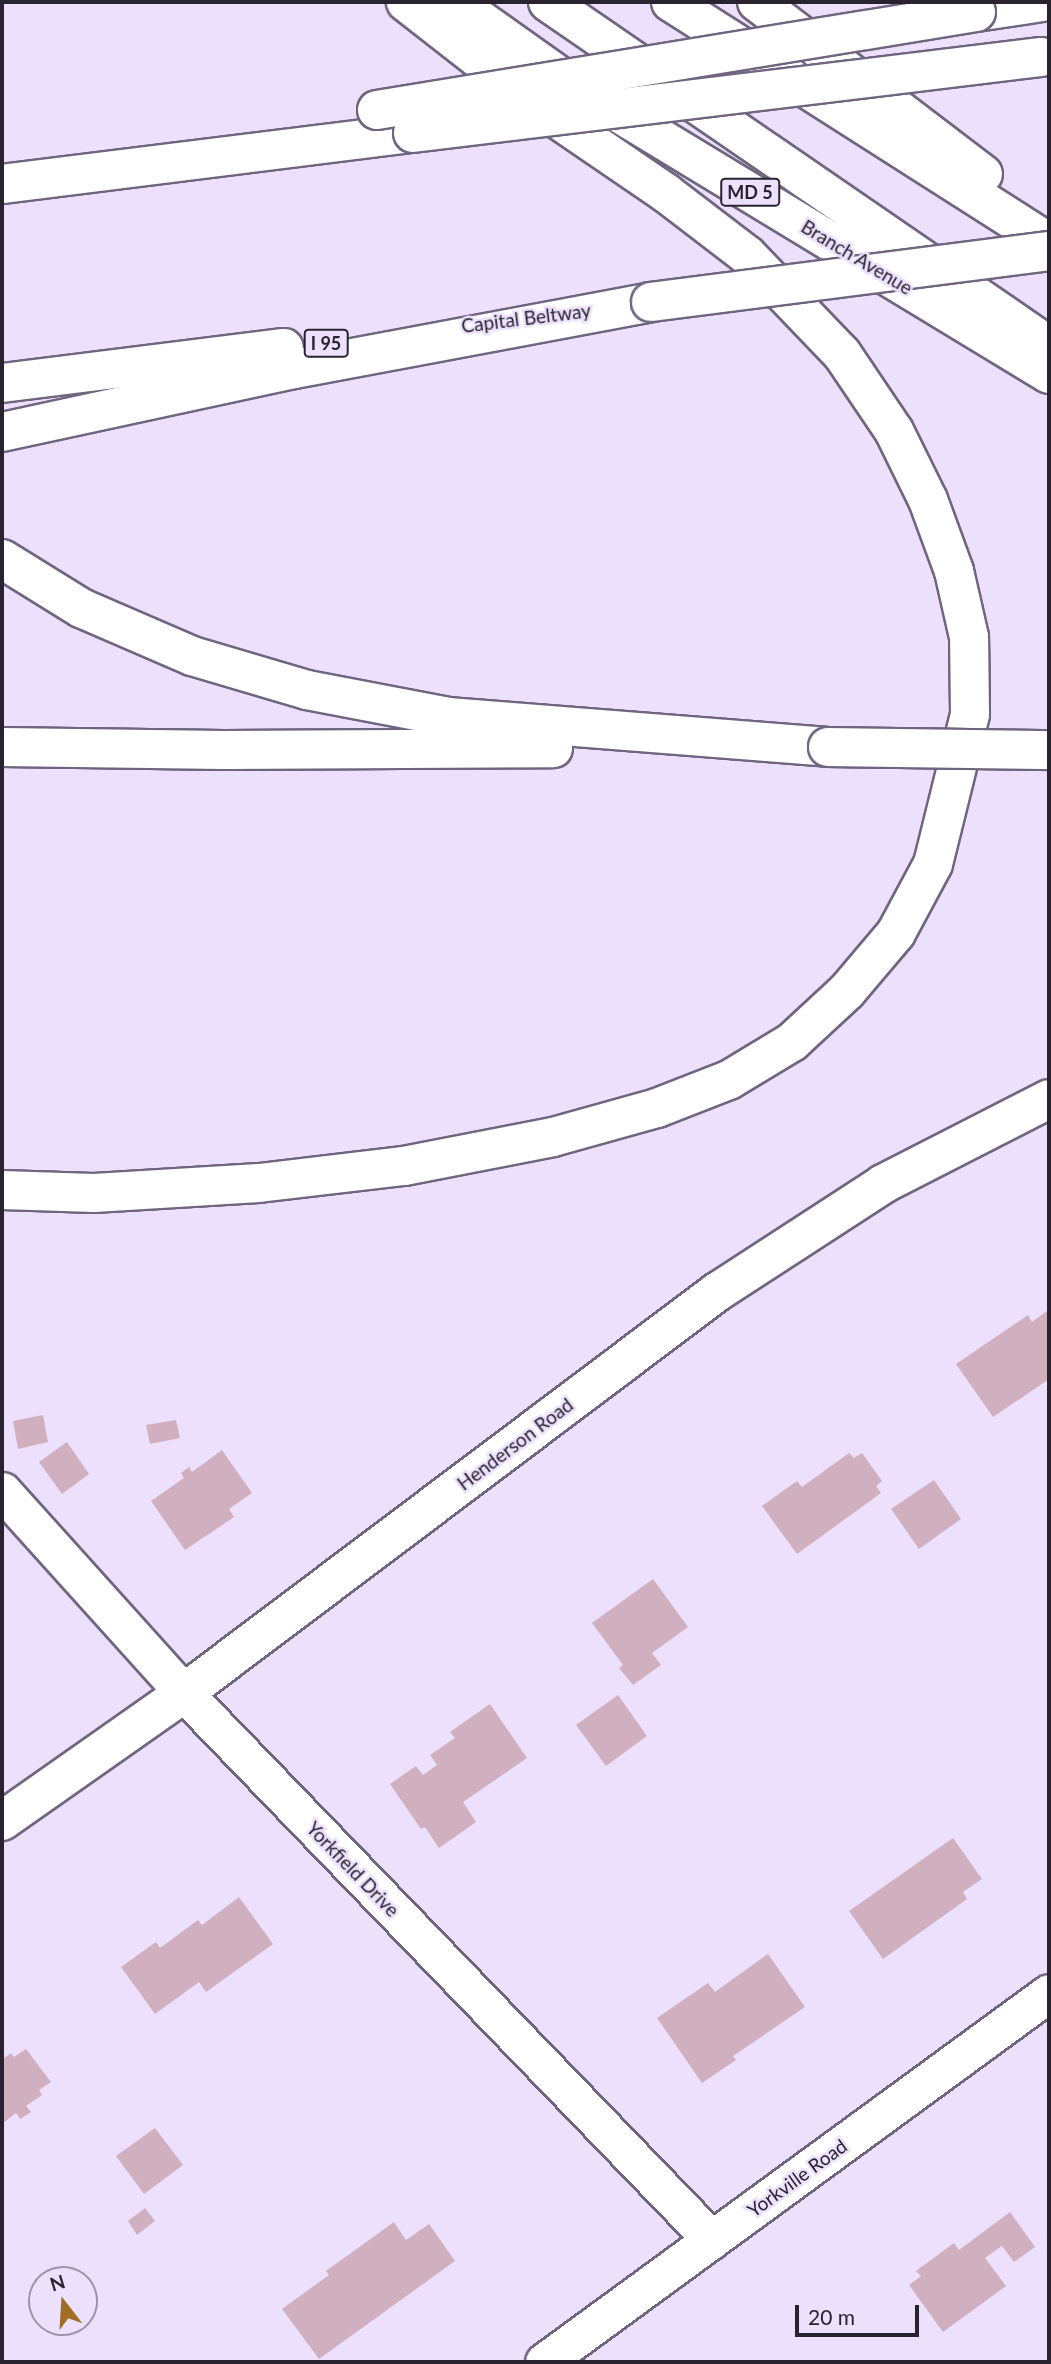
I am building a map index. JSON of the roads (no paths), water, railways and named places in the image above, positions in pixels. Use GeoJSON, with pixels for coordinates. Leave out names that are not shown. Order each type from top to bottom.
{"type":"FeatureCollection","features":[{"type":"Feature","properties":{"kind":"main road"},"geometry":{"type":"LineString","coordinates":[[2,1190],[94,1193],[259,1183],[404,1166],[553,1137],[657,1108],[729,1080],[792,1042],[847,991],[896,933],[933,864],[970,714],[969,637],[954,570],[928,500],[894,431],[842,354],[747,255],[667,193],[543,109],[406,2]]}},
{"type":"Feature","properties":{"kind":"main road","name":"Branch Avenue"},"geometry":{"type":"LineString","coordinates":[[455,2],[566,81],[1049,374]]}},
{"type":"Feature","properties":{"kind":"main road"},"geometry":{"type":"LineString","coordinates":[[548,2],[1049,346]]}},
{"type":"Feature","properties":{"kind":"main road"},"geometry":{"type":"LineString","coordinates":[[671,2],[1049,243]]}},
{"type":"Feature","properties":{"kind":"main road"},"geometry":{"type":"LineString","coordinates":[[757,2],[1049,224]]}},
{"type":"Feature","properties":{"kind":"main road"},"geometry":{"type":"LineString","coordinates":[[2,170],[1042,2]]}},
{"type":"Feature","properties":{"kind":"main road"},"geometry":{"type":"LineString","coordinates":[[2,184],[1045,56]]}},
{"type":"Feature","properties":{"kind":"main road","name":"Capital Beltway"},"geometry":{"type":"LineString","coordinates":[[2,383],[1049,251]]}},
{"type":"Feature","properties":{"kind":"main road"},"geometry":{"type":"LineString","coordinates":[[2,432],[294,369],[651,302]]}},
{"type":"Feature","properties":{"kind":"main road"},"geometry":{"type":"LineString","coordinates":[[2,559],[81,608],[192,656],[307,690],[448,717],[828,747]]}},
{"type":"Feature","properties":{"kind":"main road"},"geometry":{"type":"LineString","coordinates":[[2,747],[225,750],[828,747],[1049,750]]}},
{"type":"Feature","properties":{"kind":"main road","name":"Henderson Road"},"geometry":{"type":"LineString","coordinates":[[2,1821],[184,1693],[717,1292],[883,1184],[1049,1099]]}},
{"type":"Feature","properties":{"kind":"street","name":"Yorkfield Drive"},"geometry":{"type":"LineString","coordinates":[[2,1491],[184,1693],[712,2240]]}},
{"type":"Feature","properties":{"kind":"street","name":"Yorkville Road"},"geometry":{"type":"LineString","coordinates":[[544,2362],[1049,1993]]}}]}
